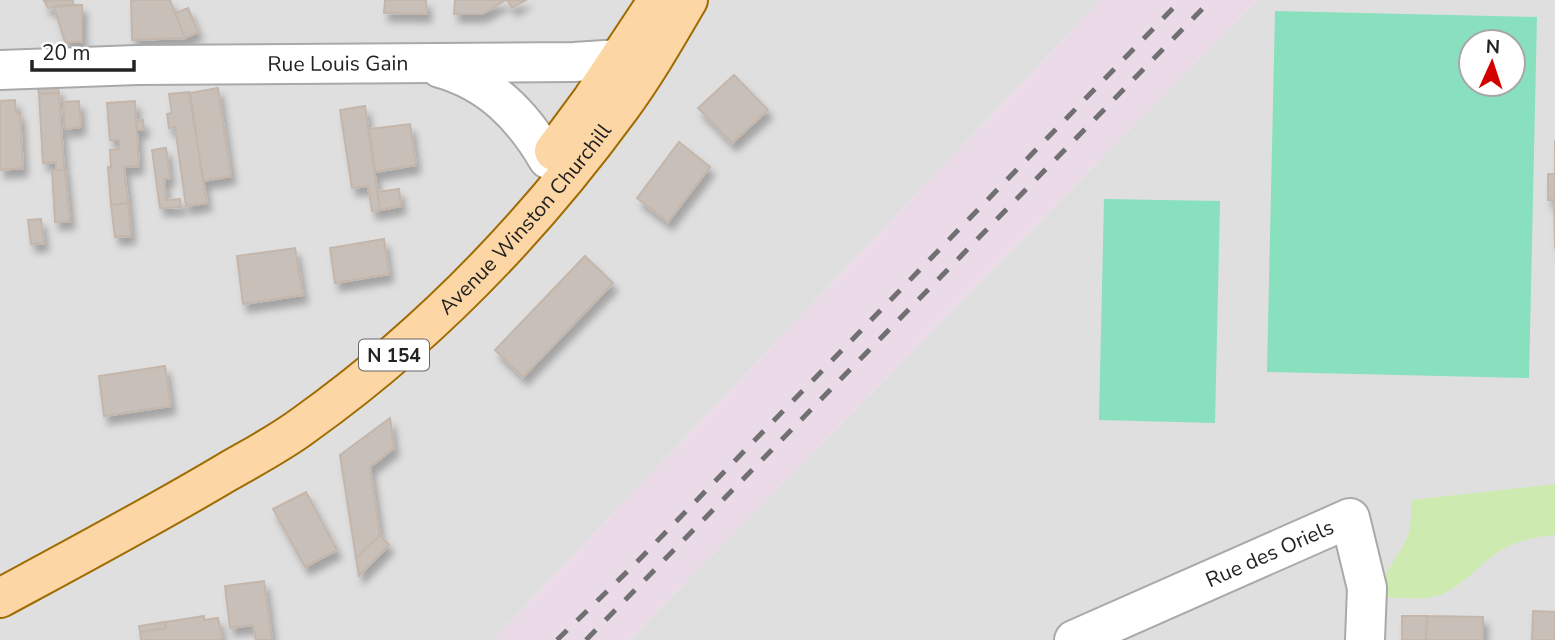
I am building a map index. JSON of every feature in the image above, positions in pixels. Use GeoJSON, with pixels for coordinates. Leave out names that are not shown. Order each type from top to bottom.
{"type":"FeatureCollection","features":[{"type":"Feature","properties":{"kind":"main road","name":"Avenue Winston Churchill"},"geometry":{"type":"LineString","coordinates":[[0,569],[230,445],[299,400],[351,359],[440,280],[500,216],[548,159],[620,59],[658,0]]}},
{"type":"Feature","properties":{"kind":"main road","name":"Avenue Winston Churchill"},"geometry":{"type":"LineString","coordinates":[[0,598],[184,497],[302,427],[368,377],[433,321],[564,182],[622,106],[688,0]]}},
{"type":"Feature","properties":{"kind":"street","name":"Rue Louis Gain"},"geometry":{"type":"LineString","coordinates":[[0,70],[137,65],[425,64],[620,59]]}},
{"type":"Feature","properties":{"kind":"street","name":"Rue Louis Gain"},"geometry":{"type":"LineString","coordinates":[[425,64],[457,73],[500,98],[527,127],[548,159]]}},
{"type":"Feature","properties":{"kind":"street","name":"Rue des Oriels"},"geometry":{"type":"LineString","coordinates":[[1074,640],[1350,518],[1367,588],[1365,640]]}},
{"type":"Feature","properties":{"kind":"shaded area"},"geometry":{"type":"Polygon","coordinates":[[[0,0],[1101,0],[493,640],[0,640],[0,0]]]}},
{"type":"Feature","properties":{"kind":"shaded area"},"geometry":{"type":"Polygon","coordinates":[[[1101,0],[1257,0],[629,640],[493,640],[1101,0]]]}},
{"type":"Feature","properties":{"kind":"shaded area"},"geometry":{"type":"Polygon","coordinates":[[[1257,0],[1555,0],[1555,640],[629,640],[1257,0]]]}},
{"type":"Feature","properties":{"kind":"green space"},"geometry":{"type":"Polygon","coordinates":[[[1275,11],[1537,17],[1529,378],[1267,372],[1275,11]]]}},
{"type":"Feature","properties":{"kind":"green space"},"geometry":{"type":"Polygon","coordinates":[[[1104,199],[1220,201],[1215,423],[1099,420],[1104,199]]]}},
{"type":"Feature","properties":{"kind":"green space"},"geometry":{"type":"Polygon","coordinates":[[[1555,484],[1555,535],[1515,543],[1494,555],[1460,583],[1437,596],[1415,599],[1377,597],[1386,574],[1408,535],[1411,500],[1555,484]]]}},
{"type":"Feature","properties":{"kind":"building"},"geometry":{"type":"Polygon","coordinates":[[[73,0],[73,5],[48,8],[44,1],[73,0]]]}},
{"type":"Feature","properties":{"kind":"building"},"geometry":{"type":"Polygon","coordinates":[[[131,0],[170,0],[185,38],[132,40],[131,0]]]}},
{"type":"Feature","properties":{"kind":"building"},"geometry":{"type":"Polygon","coordinates":[[[385,0],[426,0],[427,14],[384,13],[385,0]]]}},
{"type":"Feature","properties":{"kind":"building"},"geometry":{"type":"Polygon","coordinates":[[[455,0],[506,0],[482,14],[454,14],[455,0]]]}},
{"type":"Feature","properties":{"kind":"building"},"geometry":{"type":"Polygon","coordinates":[[[507,0],[526,0],[512,8],[507,0]]]}},
{"type":"Feature","properties":{"kind":"building"},"geometry":{"type":"Polygon","coordinates":[[[82,5],[82,42],[65,42],[54,6],[82,5]]]}},
{"type":"Feature","properties":{"kind":"building"},"geometry":{"type":"Polygon","coordinates":[[[188,8],[198,32],[185,38],[175,13],[188,8]]]}},
{"type":"Feature","properties":{"kind":"building"},"geometry":{"type":"Polygon","coordinates":[[[734,75],[768,110],[732,143],[698,108],[734,75]]]}},
{"type":"Feature","properties":{"kind":"building"},"geometry":{"type":"Polygon","coordinates":[[[58,88],[59,93],[39,94],[38,89],[58,88]]]}},
{"type":"Feature","properties":{"kind":"building"},"geometry":{"type":"Polygon","coordinates":[[[218,88],[231,176],[203,181],[190,93],[218,88]]]}},
{"type":"Feature","properties":{"kind":"building"},"geometry":{"type":"Polygon","coordinates":[[[189,92],[207,203],[186,206],[175,127],[169,128],[167,114],[172,113],[169,94],[189,92]]]}},
{"type":"Feature","properties":{"kind":"building"},"geometry":{"type":"Polygon","coordinates":[[[59,93],[64,170],[56,170],[56,162],[43,163],[39,94],[59,93]]]}},
{"type":"Feature","properties":{"kind":"building"},"geometry":{"type":"Polygon","coordinates":[[[15,100],[16,113],[20,113],[23,168],[0,170],[0,101],[15,100]]]}},
{"type":"Feature","properties":{"kind":"building"},"geometry":{"type":"Polygon","coordinates":[[[79,101],[81,127],[65,129],[63,102],[79,101]]]}},
{"type":"Feature","properties":{"kind":"building"},"geometry":{"type":"Polygon","coordinates":[[[135,101],[139,166],[124,167],[128,203],[111,205],[108,167],[111,168],[110,150],[119,149],[119,140],[110,140],[107,103],[135,101]]]}},
{"type":"Feature","properties":{"kind":"building"},"geometry":{"type":"Polygon","coordinates":[[[365,106],[380,210],[372,211],[368,186],[352,188],[340,110],[365,106]]]}},
{"type":"Feature","properties":{"kind":"building"},"geometry":{"type":"Polygon","coordinates":[[[143,120],[144,130],[137,130],[136,121],[143,120]]]}},
{"type":"Feature","properties":{"kind":"building"},"geometry":{"type":"Polygon","coordinates":[[[410,124],[416,165],[375,172],[369,129],[410,124]]]}},
{"type":"Feature","properties":{"kind":"building"},"geometry":{"type":"Polygon","coordinates":[[[679,142],[710,167],[668,222],[637,198],[679,142]]]}},
{"type":"Feature","properties":{"kind":"building"},"geometry":{"type":"Polygon","coordinates":[[[166,148],[170,178],[164,179],[166,200],[180,199],[181,207],[160,208],[152,150],[166,148]]]}},
{"type":"Feature","properties":{"kind":"building"},"geometry":{"type":"Polygon","coordinates":[[[52,170],[65,170],[70,221],[55,222],[52,170]]]}},
{"type":"Feature","properties":{"kind":"building"},"geometry":{"type":"Polygon","coordinates":[[[1548,174],[1555,174],[1555,249],[1554,200],[1548,200],[1548,174]]]}},
{"type":"Feature","properties":{"kind":"building"},"geometry":{"type":"Polygon","coordinates":[[[399,189],[401,206],[380,210],[377,192],[399,189]]]}},
{"type":"Feature","properties":{"kind":"building"},"geometry":{"type":"Polygon","coordinates":[[[128,203],[131,236],[115,237],[111,205],[128,203]]]}},
{"type":"Feature","properties":{"kind":"building"},"geometry":{"type":"Polygon","coordinates":[[[41,219],[44,243],[31,244],[28,220],[41,219]]]}},
{"type":"Feature","properties":{"kind":"building"},"geometry":{"type":"Polygon","coordinates":[[[384,239],[389,274],[335,283],[330,248],[384,239]]]}},
{"type":"Feature","properties":{"kind":"building"},"geometry":{"type":"Polygon","coordinates":[[[295,248],[303,295],[243,304],[237,256],[295,248]]]}},
{"type":"Feature","properties":{"kind":"building"},"geometry":{"type":"Polygon","coordinates":[[[585,256],[613,283],[523,377],[495,350],[585,256]]]}},
{"type":"Feature","properties":{"kind":"building"},"geometry":{"type":"Polygon","coordinates":[[[165,366],[171,406],[104,416],[99,376],[165,366]]]}},
{"type":"Feature","properties":{"kind":"building"},"geometry":{"type":"Polygon","coordinates":[[[390,418],[394,448],[370,467],[380,535],[356,558],[340,455],[390,418]]]}},
{"type":"Feature","properties":{"kind":"building"},"geometry":{"type":"Polygon","coordinates":[[[306,492],[337,550],[305,567],[273,509],[306,492]]]}},
{"type":"Feature","properties":{"kind":"building"},"geometry":{"type":"Polygon","coordinates":[[[380,535],[389,545],[359,576],[356,558],[380,535]]]}},
{"type":"Feature","properties":{"kind":"building"},"geometry":{"type":"Polygon","coordinates":[[[264,581],[272,640],[256,640],[253,625],[230,628],[225,586],[264,581]]]}},
{"type":"Feature","properties":{"kind":"building"},"geometry":{"type":"Polygon","coordinates":[[[1533,611],[1555,612],[1555,640],[1532,640],[1533,611]]]}},
{"type":"Feature","properties":{"kind":"building"},"geometry":{"type":"Polygon","coordinates":[[[204,616],[204,620],[218,618],[222,640],[141,640],[140,632],[166,628],[165,622],[204,616]]]}},
{"type":"Feature","properties":{"kind":"building"},"geometry":{"type":"Polygon","coordinates":[[[1402,616],[1427,616],[1426,640],[1402,640],[1402,616]]]}},
{"type":"Feature","properties":{"kind":"building"},"geometry":{"type":"Polygon","coordinates":[[[1427,616],[1483,617],[1483,640],[1426,640],[1427,616]]]}},
{"type":"Feature","properties":{"kind":"building"},"geometry":{"type":"Polygon","coordinates":[[[165,622],[166,628],[140,632],[139,626],[165,622]]]}},
{"type":"Feature","properties":{"kind":"railway"},"geometry":{"type":"LineString","coordinates":[[557,640],[633,566],[1181,0]]}},
{"type":"Feature","properties":{"kind":"railway"},"geometry":{"type":"LineString","coordinates":[[586,640],[1211,0]]}}]}
